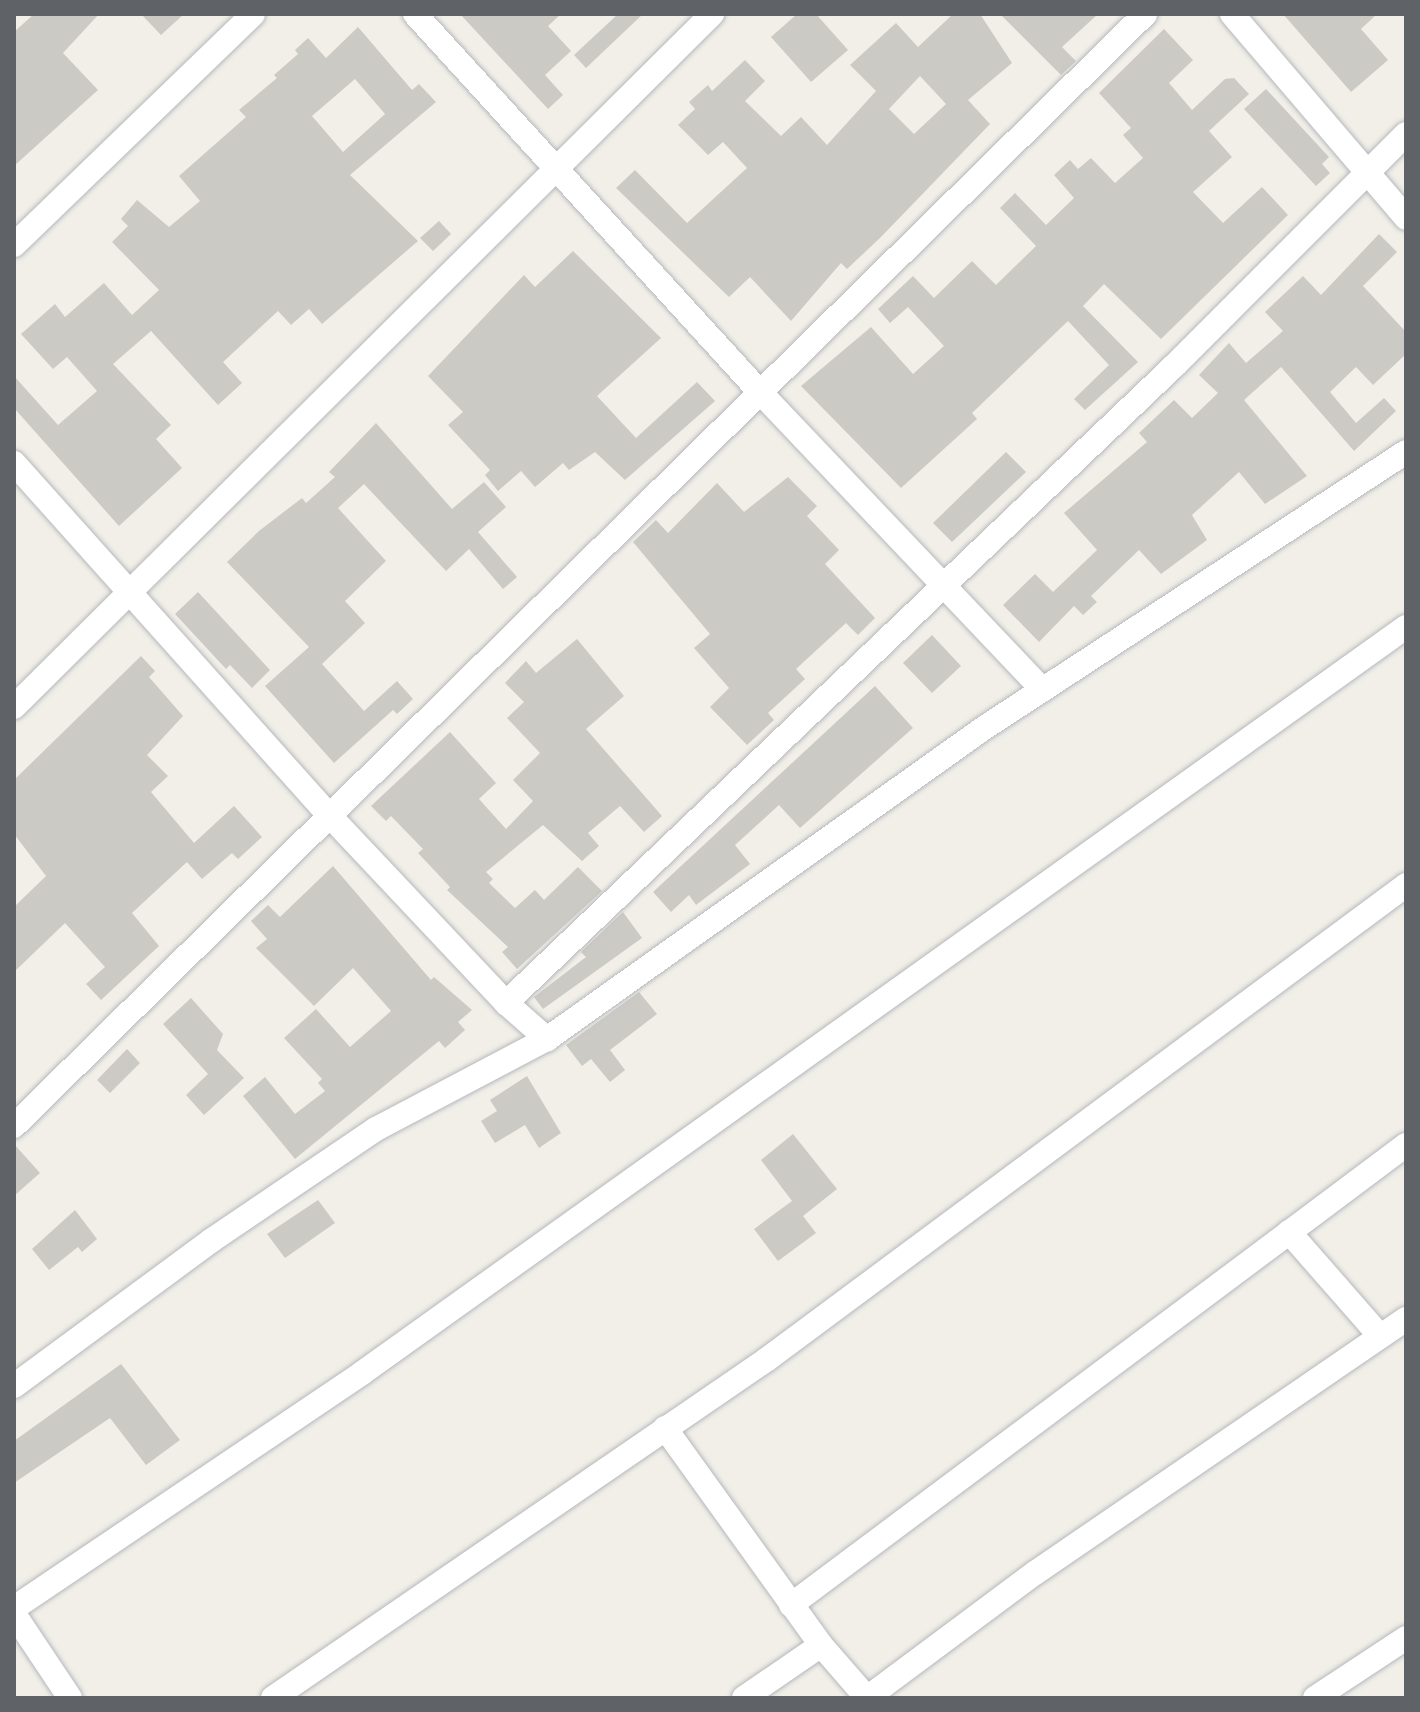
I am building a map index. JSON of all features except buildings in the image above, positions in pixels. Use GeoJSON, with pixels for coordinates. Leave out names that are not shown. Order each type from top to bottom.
{"type":"FeatureCollection","features":[{"type":"Feature","properties":{"kind":"street"},"geometry":{"type":"LineString","coordinates":[[14,245],[253,14]]}},
{"type":"Feature","properties":{"kind":"street"},"geometry":{"type":"LineString","coordinates":[[415,14],[759,391],[1043,690]]}},
{"type":"Feature","properties":{"kind":"street"},"geometry":{"type":"LineString","coordinates":[[14,707],[712,14]]}},
{"type":"Feature","properties":{"kind":"street"},"geometry":{"type":"LineString","coordinates":[[14,1126],[1145,14]]}},
{"type":"Feature","properties":{"kind":"street"},"geometry":{"type":"LineString","coordinates":[[1232,14],[1406,218]]}},
{"type":"Feature","properties":{"kind":"street"},"geometry":{"type":"LineString","coordinates":[[506,1003],[1174,366],[1406,134]]}},
{"type":"Feature","properties":{"kind":"street"},"geometry":{"type":"LineString","coordinates":[[17,1379],[212,1240],[376,1129],[547,1039],[1043,690],[1406,452]]}},
{"type":"Feature","properties":{"kind":"street"},"geometry":{"type":"LineString","coordinates":[[14,463],[329,815],[506,1003],[547,1039]]}},
{"type":"Feature","properties":{"kind":"street"},"geometry":{"type":"LineString","coordinates":[[70,1698],[14,1611],[362,1373],[1406,627]]}},
{"type":"Feature","properties":{"kind":"street"},"geometry":{"type":"LineString","coordinates":[[273,1698],[779,1351],[1406,885]]}},
{"type":"Feature","properties":{"kind":"street"},"geometry":{"type":"LineString","coordinates":[[791,1605],[1406,1145]]}},
{"type":"Feature","properties":{"kind":"street"},"geometry":{"type":"LineString","coordinates":[[1289,1232],[1380,1336]]}},
{"type":"Feature","properties":{"kind":"street"},"geometry":{"type":"LineString","coordinates":[[665,1428],[791,1605],[867,1698],[1035,1573],[1406,1319]]}},
{"type":"Feature","properties":{"kind":"street"},"geometry":{"type":"LineString","coordinates":[[1315,1698],[1406,1638]]}},
{"type":"Feature","properties":{"kind":"street"},"geometry":{"type":"LineString","coordinates":[[744,1698],[821,1645]]}}]}
